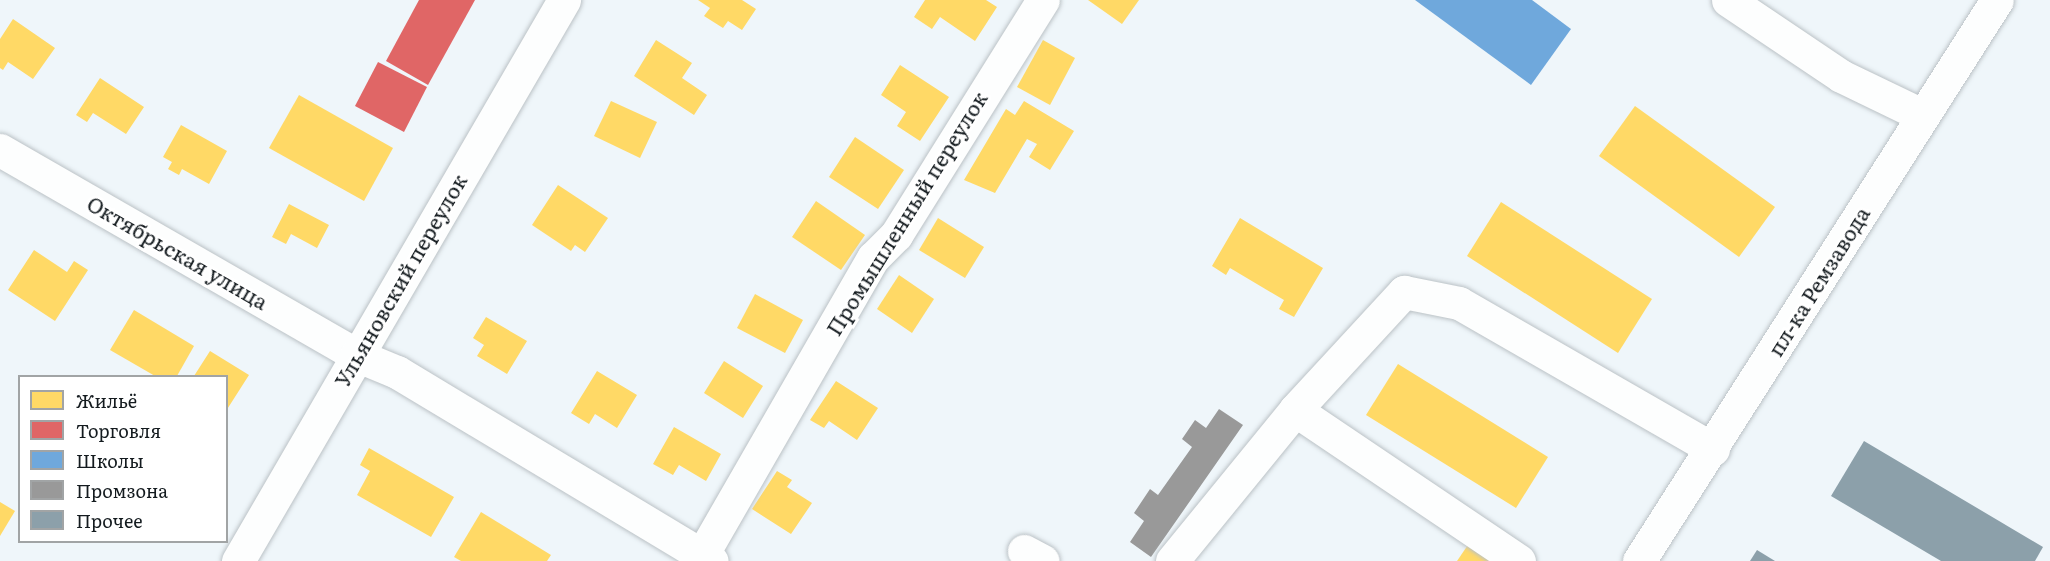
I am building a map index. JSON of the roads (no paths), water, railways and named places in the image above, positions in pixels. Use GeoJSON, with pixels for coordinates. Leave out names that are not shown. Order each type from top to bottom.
{"type":"FeatureCollection","features":[{"type":"Feature","properties":{"kind":"street","name":"Ульяновский переулок"},"geometry":{"type":"LineString","coordinates":[[238,561],[564,0]]}},
{"type":"Feature","properties":{"kind":"street","name":"Промышленный переулок"},"geometry":{"type":"LineString","coordinates":[[707,558],[873,258],[896,235],[1043,0]]}},
{"type":"Feature","properties":{"kind":"street"},"geometry":{"type":"LineString","coordinates":[[1728,0],[1841,76],[1922,115]]}},
{"type":"Feature","properties":{"kind":"street","name":"пл-ка Ремзавода"},"geometry":{"type":"LineString","coordinates":[[1639,561],[1713,449],[1922,115],[1997,0]]}},
{"type":"Feature","properties":{"kind":"street","name":"Октябрьская улица"},"geometry":{"type":"LineString","coordinates":[[0,150],[356,355],[398,372],[707,558]]}},
{"type":"Feature","properties":{"kind":"street"},"geometry":{"type":"LineString","coordinates":[[1172,561],[1295,410],[1404,292],[1459,303],[1713,449]]}},
{"type":"Feature","properties":{"kind":"street"},"geometry":{"type":"LineString","coordinates":[[1295,410],[1519,561]]}}]}
